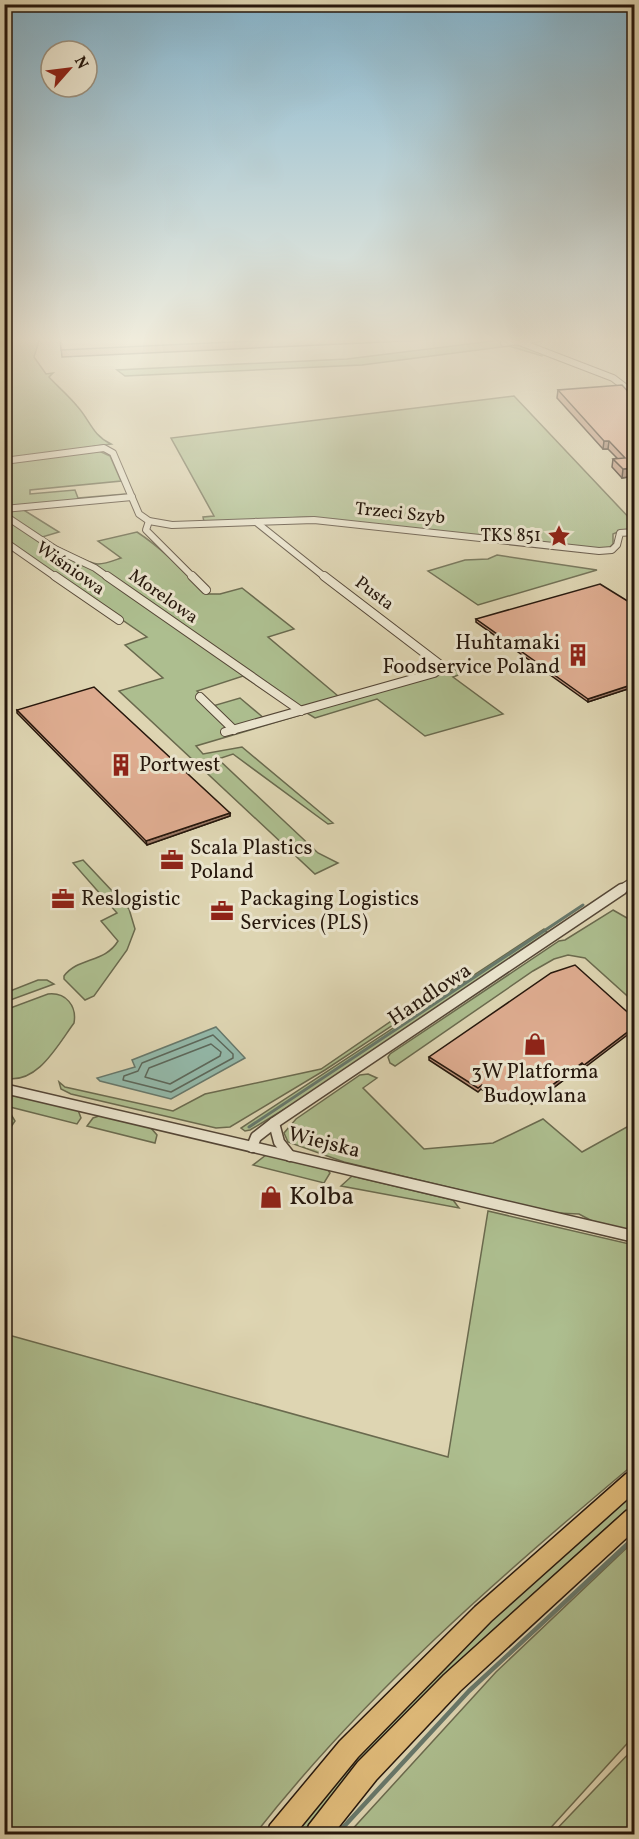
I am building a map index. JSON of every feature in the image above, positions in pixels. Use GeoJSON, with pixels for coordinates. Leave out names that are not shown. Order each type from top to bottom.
{"type":"FeatureCollection","features":[{"type":"Feature","properties":{"kind":"main road"},"geometry":{"type":"LineString","coordinates":[[279,1834],[349,1749],[483,1614],[634,1480]]}},
{"type":"Feature","properties":{"kind":"main road"},"geometry":{"type":"LineString","coordinates":[[318,1834],[367,1771],[452,1683],[634,1518]]}},
{"type":"Feature","properties":{"kind":"street"},"geometry":{"type":"LineString","coordinates":[[4,460],[92,448],[104,448],[113,453],[139,514],[149,521],[146,530],[206,590]]}},
{"type":"Feature","properties":{"kind":"street"},"geometry":{"type":"LineString","coordinates":[[4,508],[132,497]]}},
{"type":"Feature","properties":{"kind":"street","name":"Morelowa"},"geometry":{"type":"LineString","coordinates":[[4,515],[55,549],[95,568],[301,711]]}},
{"type":"Feature","properties":{"kind":"street","name":"Trzeci Szyb"},"geometry":{"type":"LineString","coordinates":[[149,521],[172,525],[314,520],[599,551],[612,550],[617,545],[620,533],[634,532]]}},
{"type":"Feature","properties":{"kind":"street","name":"Pusta"},"geometry":{"type":"LineString","coordinates":[[225,732],[434,673],[443,667],[256,522]]}},
{"type":"Feature","properties":{"kind":"street","name":"Wiśniowa"},"geometry":{"type":"LineString","coordinates":[[4,541],[118,620]]}},
{"type":"Feature","properties":{"kind":"street"},"geometry":{"type":"LineString","coordinates":[[200,697],[234,730]]}},
{"type":"Feature","properties":{"kind":"street","name":"Handlowa"},"geometry":{"type":"LineString","coordinates":[[252,1147],[256,1137],[274,1123],[634,881]]}},
{"type":"Feature","properties":{"kind":"street","name":"Wiejska"},"geometry":{"type":"LineString","coordinates":[[4,1088],[634,1238]]}},
{"type":"Feature","properties":{"kind":"street"},"geometry":{"type":"LineString","coordinates":[[274,1123],[279,1142],[290,1156]]}},
{"type":"Feature","properties":{"kind":"shaded area"},"geometry":{"type":"Polygon","coordinates":[[[5,424],[90,424],[95,432],[111,444],[5,459],[5,424]]]}},
{"type":"Feature","properties":{"kind":"shaded area"},"geometry":{"type":"Polygon","coordinates":[[[287,424],[540,424],[634,523],[634,530],[613,534],[613,544],[609,548],[596,549],[309,517],[204,522],[203,517],[214,516],[171,438],[287,424]]]}},
{"type":"Feature","properties":{"kind":"shaded area"},"geometry":{"type":"Polygon","coordinates":[[[97,450],[110,456],[121,481],[30,490],[30,494],[75,490],[78,498],[125,494],[127,499],[22,509],[59,532],[42,537],[69,553],[98,564],[121,558],[98,541],[137,532],[173,561],[206,594],[220,594],[242,588],[294,629],[268,637],[344,701],[445,672],[449,665],[461,674],[453,677],[503,714],[425,736],[377,699],[315,718],[307,713],[196,746],[203,754],[242,747],[333,823],[328,824],[233,754],[218,759],[318,853],[338,863],[315,874],[119,691],[163,678],[125,645],[147,637],[5,539],[5,462],[97,450]],[[243,676],[197,691],[213,706],[240,698],[265,719],[296,711],[243,676]]]}},
{"type":"Feature","properties":{"kind":"shaded area"},"geometry":{"type":"Polygon","coordinates":[[[497,555],[597,570],[478,605],[428,571],[465,560],[488,559],[497,555]]]}},
{"type":"Feature","properties":{"kind":"shaded area"},"geometry":{"type":"Polygon","coordinates":[[[83,860],[129,909],[135,929],[127,950],[94,996],[85,1000],[64,979],[64,976],[77,966],[106,953],[118,941],[101,921],[117,913],[73,863],[83,860]]]}},
{"type":"Feature","properties":{"kind":"shaded area"},"geometry":{"type":"Polygon","coordinates":[[[613,910],[634,922],[634,1002],[585,958],[568,955],[554,959],[533,971],[395,1066],[390,1063],[388,1057],[390,1054],[559,941],[565,940],[613,910]]]}},
{"type":"Feature","properties":{"kind":"shaded area"},"geometry":{"type":"Polygon","coordinates":[[[544,929],[548,934],[308,1095],[250,1130],[245,1131],[241,1128],[544,929]]]}},
{"type":"Feature","properties":{"kind":"shaded area"},"geometry":{"type":"Polygon","coordinates":[[[38,980],[47,980],[54,984],[5,1002],[5,993],[38,980]]]}},
{"type":"Feature","properties":{"kind":"shaded area"},"geometry":{"type":"Polygon","coordinates":[[[441,987],[443,992],[325,1070],[230,1127],[216,1128],[71,1094],[61,1089],[59,1082],[65,1087],[173,1111],[205,1094],[321,1069],[441,987]]]}},
{"type":"Feature","properties":{"kind":"shaded area"},"geometry":{"type":"Polygon","coordinates":[[[48,994],[60,995],[69,1001],[74,1011],[74,1023],[45,1062],[36,1070],[16,1079],[5,1078],[5,1010],[48,994]]]}},
{"type":"Feature","properties":{"kind":"shaded area"},"geometry":{"type":"Polygon","coordinates":[[[368,1074],[377,1078],[363,1088],[424,1149],[493,1143],[543,1119],[582,1152],[634,1123],[634,1231],[594,1222],[579,1214],[556,1213],[344,1162],[288,1142],[284,1133],[296,1119],[360,1075],[368,1074]]]}},
{"type":"Feature","properties":{"kind":"shaded area"},"geometry":{"type":"Polygon","coordinates":[[[5,1094],[74,1108],[78,1110],[81,1118],[77,1124],[6,1106],[15,1121],[5,1136],[5,1094]]]}},
{"type":"Feature","properties":{"kind":"shaded area"},"geometry":{"type":"Polygon","coordinates":[[[102,1115],[150,1127],[157,1135],[155,1143],[87,1126],[93,1118],[102,1115]]]}},
{"type":"Feature","properties":{"kind":"shaded area"},"geometry":{"type":"Polygon","coordinates":[[[266,1155],[328,1170],[330,1173],[324,1183],[253,1165],[266,1155]]]}},
{"type":"Feature","properties":{"kind":"shaded area"},"geometry":{"type":"Polygon","coordinates":[[[352,1176],[453,1200],[459,1208],[341,1186],[352,1176]]]}},
{"type":"Feature","properties":{"kind":"shaded area"},"geometry":{"type":"Polygon","coordinates":[[[488,1211],[634,1245],[634,1464],[533,1550],[435,1639],[341,1733],[255,1834],[5,1834],[5,1334],[448,1457],[488,1211]]]}},
{"type":"Feature","properties":{"kind":"shaded area"},"geometry":{"type":"Polygon","coordinates":[[[634,1490],[634,1503],[446,1673],[301,1834],[287,1834],[444,1663],[634,1490]]]}},
{"type":"Feature","properties":{"kind":"shaded area"},"geometry":{"type":"Polygon","coordinates":[[[634,1541],[634,1736],[545,1834],[348,1834],[496,1672],[634,1541]]]}},
{"type":"Feature","properties":{"kind":"shaded area"},"geometry":{"type":"Polygon","coordinates":[[[634,1748],[634,1834],[552,1834],[634,1748]]]}},
{"type":"Feature","properties":{"kind":"water"},"geometry":{"type":"Polygon","coordinates":[[[216,1027],[245,1058],[171,1099],[100,1081],[97,1078],[135,1067],[132,1060],[216,1027]]]}},
{"type":"Feature","properties":{"kind":"building"},"geometry":{"type":"Polygon","coordinates":[[[589,424],[634,424],[634,468],[623,469],[613,459],[625,458],[609,441],[604,441],[589,424]]]}},
{"type":"Feature","properties":{"kind":"building","name":"Huhtamaki Foodservice Poland"},"geometry":{"type":"Polygon","coordinates":[[[600,584],[634,605],[634,684],[588,699],[476,619],[600,584]]]}},
{"type":"Feature","properties":{"kind":"building","name":"Portwest"},"geometry":{"type":"Polygon","coordinates":[[[94,687],[230,813],[146,841],[17,710],[94,687]]]}},
{"type":"Feature","properties":{"kind":"building","name":"3W Platforma Budowlana"},"geometry":{"type":"Polygon","coordinates":[[[575,965],[634,1018],[634,1027],[584,1065],[582,1063],[532,1100],[493,1093],[482,1085],[478,1088],[429,1057],[551,973],[575,965]]]}},
{"type":"Feature","properties":{"kind":"waterway"},"geometry":{"type":"LineString","coordinates":[[249,1127],[583,905]]}},
{"type":"Feature","properties":{"kind":"waterway"},"geometry":{"type":"LineString","coordinates":[[337,1834],[469,1691],[634,1538]]}},
{"type":"Feature","properties":{"kind":"place","name":"TKS 851"},"geometry":{"type":"Point","coordinates":[559,536]}},
{"type":"Feature","properties":{"kind":"place","name":"Huhtamaki Foodservice Poland"},"geometry":{"type":"Point","coordinates":[578,655]}},
{"type":"Feature","properties":{"kind":"place","name":"Portwest"},"geometry":{"type":"Point","coordinates":[121,765]}},
{"type":"Feature","properties":{"kind":"place","name":"Scala Plastics Poland"},"geometry":{"type":"Point","coordinates":[172,860]}},
{"type":"Feature","properties":{"kind":"place","name":"Reslogistic"},"geometry":{"type":"Point","coordinates":[63,899]}},
{"type":"Feature","properties":{"kind":"place","name":"Packaging Logistics Services (PLS)"},"geometry":{"type":"Point","coordinates":[222,911]}},
{"type":"Feature","properties":{"kind":"place","name":"3W Platforma Budowlana"},"geometry":{"type":"Point","coordinates":[535,1044]}},
{"type":"Feature","properties":{"kind":"place","name":"Kolba"},"geometry":{"type":"Point","coordinates":[271,1197]}}]}
